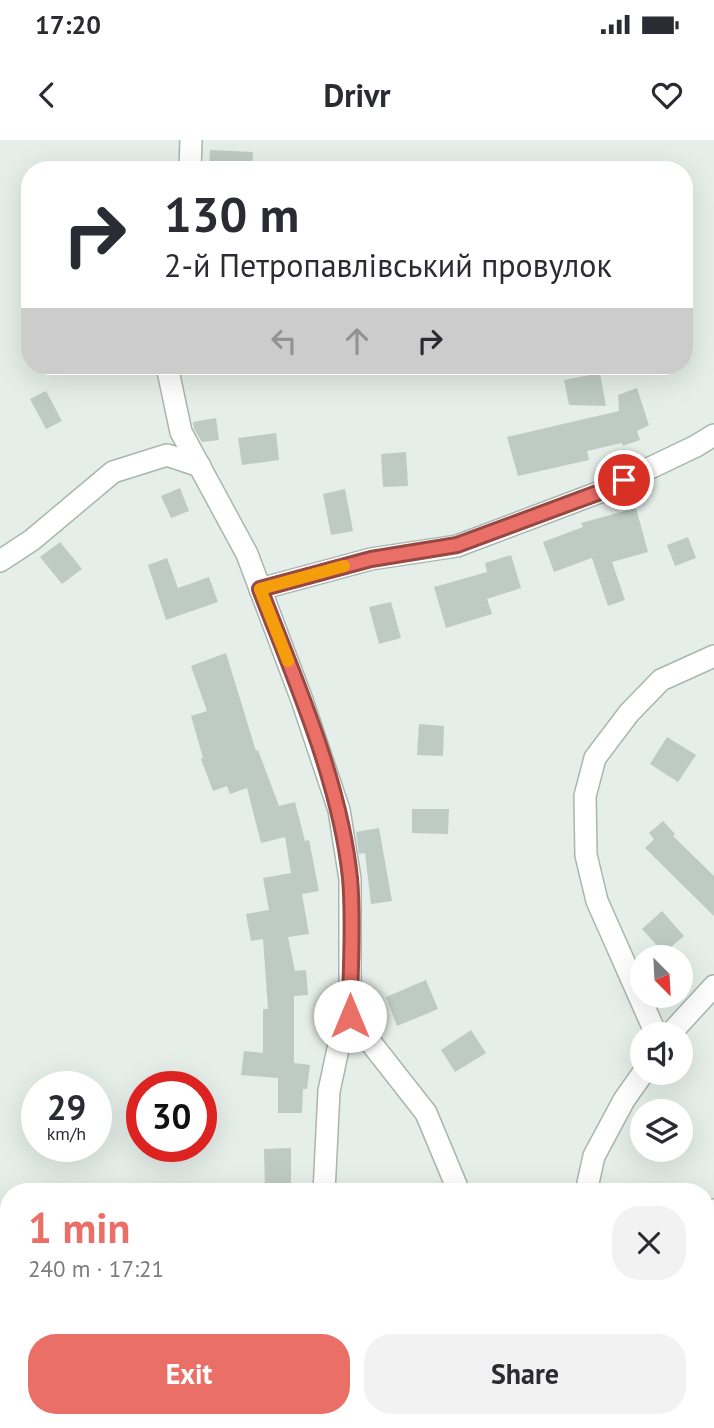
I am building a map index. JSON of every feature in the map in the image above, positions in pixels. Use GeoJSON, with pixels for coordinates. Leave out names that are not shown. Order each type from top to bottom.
{"type":"FeatureCollection","features":[{"type":"Feature","properties":{"kind":"street"},"geometry":{"type":"LineString","coordinates":[[190,161],[191,140]]}},
{"type":"Feature","properties":{"kind":"street"},"geometry":{"type":"LineString","coordinates":[[169,375],[181,432],[247,554],[302,700],[339,810],[350,879],[350,1016],[338,1049],[329,1091],[324,1183]]}},
{"type":"Feature","properties":{"kind":"street"},"geometry":{"type":"LineString","coordinates":[[260,589],[371,559],[457,545],[600,492],[714,435]]}},
{"type":"Feature","properties":{"kind":"street"},"geometry":{"type":"LineString","coordinates":[[0,561],[32,540],[113,472],[167,455],[200,466]]}},
{"type":"Feature","properties":{"kind":"street"},"geometry":{"type":"LineString","coordinates":[[651,1022],[597,901],[586,855],[585,796],[595,758],[629,713],[662,680],[714,656]]}},
{"type":"Feature","properties":{"kind":"street"},"geometry":{"type":"LineString","coordinates":[[681,1022],[714,986]]}},
{"type":"Feature","properties":{"kind":"street"},"geometry":{"type":"LineString","coordinates":[[350,1016],[426,1113],[455,1183]]}},
{"type":"Feature","properties":{"kind":"street"},"geometry":{"type":"LineString","coordinates":[[588,1183],[594,1156],[635,1085]]}},
{"type":"Feature","properties":{"kind":"building"},"geometry":{"type":"Polygon","coordinates":[[[210,150],[253,152],[252,161],[209,161],[210,150]]]}},
{"type":"Feature","properties":{"kind":"building"},"geometry":{"type":"Polygon","coordinates":[[[600,375],[606,406],[569,405],[564,380],[600,375]]]}},
{"type":"Feature","properties":{"kind":"building"},"geometry":{"type":"Polygon","coordinates":[[[637,388],[649,425],[637,431],[640,440],[623,446],[622,443],[587,451],[589,460],[518,476],[507,437],[619,411],[618,395],[637,388]]]}},
{"type":"Feature","properties":{"kind":"building"},"geometry":{"type":"Polygon","coordinates":[[[46,391],[62,421],[46,429],[30,399],[46,391]]]}},
{"type":"Feature","properties":{"kind":"building"},"geometry":{"type":"Polygon","coordinates":[[[216,418],[219,440],[202,442],[193,422],[216,418]]]}},
{"type":"Feature","properties":{"kind":"building"},"geometry":{"type":"Polygon","coordinates":[[[276,433],[279,460],[242,465],[238,438],[276,433]]]}},
{"type":"Feature","properties":{"kind":"building"},"geometry":{"type":"Polygon","coordinates":[[[406,452],[408,486],[383,487],[381,454],[406,452]]]}},
{"type":"Feature","properties":{"kind":"building"},"geometry":{"type":"Polygon","coordinates":[[[180,488],[189,511],[171,518],[161,496],[180,488]]]}},
{"type":"Feature","properties":{"kind":"building"},"geometry":{"type":"Polygon","coordinates":[[[345,489],[353,531],[331,535],[323,494],[345,489]]]}},
{"type":"Feature","properties":{"kind":"building"},"geometry":{"type":"Polygon","coordinates":[[[636,508],[648,552],[612,562],[625,600],[608,606],[592,558],[554,572],[543,542],[583,527],[581,523],[636,508]]]}},
{"type":"Feature","properties":{"kind":"building"},"geometry":{"type":"Polygon","coordinates":[[[688,537],[696,558],[675,566],[667,545],[688,537]]]}},
{"type":"Feature","properties":{"kind":"building"},"geometry":{"type":"Polygon","coordinates":[[[60,542],[82,569],[62,584],[40,557],[60,542]]]}},
{"type":"Feature","properties":{"kind":"building"},"geometry":{"type":"Polygon","coordinates":[[[511,555],[521,588],[487,599],[492,614],[446,628],[434,587],[487,572],[485,563],[511,555]]]}},
{"type":"Feature","properties":{"kind":"building"},"geometry":{"type":"Polygon","coordinates":[[[167,558],[178,588],[209,577],[218,602],[166,620],[148,565],[167,558]]]}},
{"type":"Feature","properties":{"kind":"building"},"geometry":{"type":"Polygon","coordinates":[[[391,602],[401,638],[379,644],[369,607],[391,602]]]}},
{"type":"Feature","properties":{"kind":"building"},"geometry":{"type":"Polygon","coordinates":[[[226,653],[256,751],[258,750],[279,806],[295,802],[305,841],[309,840],[319,891],[302,894],[309,934],[288,937],[295,971],[306,970],[308,995],[294,996],[294,1063],[310,1065],[307,1089],[303,1089],[302,1113],[278,1113],[278,1078],[241,1075],[244,1051],[263,1053],[263,1009],[268,1009],[263,939],[251,941],[246,914],[269,910],[263,878],[291,873],[285,837],[261,843],[247,788],[230,794],[227,786],[213,791],[201,759],[203,758],[191,716],[207,711],[191,666],[226,653]]]}},
{"type":"Feature","properties":{"kind":"building"},"geometry":{"type":"Polygon","coordinates":[[[419,724],[444,726],[443,756],[417,755],[419,724]]]}},
{"type":"Feature","properties":{"kind":"building"},"geometry":{"type":"Polygon","coordinates":[[[667,737],[696,755],[678,782],[650,764],[667,737]]]}},
{"type":"Feature","properties":{"kind":"building"},"geometry":{"type":"Polygon","coordinates":[[[412,809],[449,809],[448,834],[412,833],[412,809]]]}},
{"type":"Feature","properties":{"kind":"building"},"geometry":{"type":"Polygon","coordinates":[[[663,821],[675,834],[673,836],[714,876],[714,916],[645,848],[654,839],[649,833],[663,821]]]}},
{"type":"Feature","properties":{"kind":"building"},"geometry":{"type":"Polygon","coordinates":[[[379,828],[392,901],[371,904],[365,853],[359,854],[356,832],[379,828]]]}},
{"type":"Feature","properties":{"kind":"building"},"geometry":{"type":"Polygon","coordinates":[[[662,911],[684,936],[673,945],[657,945],[642,929],[662,911]]]}},
{"type":"Feature","properties":{"kind":"building"},"geometry":{"type":"Polygon","coordinates":[[[426,980],[438,1009],[397,1026],[386,997],[426,980]]]}},
{"type":"Feature","properties":{"kind":"building"},"geometry":{"type":"Polygon","coordinates":[[[471,1030],[486,1053],[455,1072],[441,1050],[471,1030]]]}},
{"type":"Feature","properties":{"kind":"building"},"geometry":{"type":"Polygon","coordinates":[[[291,1148],[291,1183],[265,1183],[264,1149],[291,1148]]]}},
{"type":"Feature","properties":{"kind":"slow traffic"},"geometry":{"type":"LineString","coordinates":[[288,661],[260,589],[344,566]]}},
{"type":"Feature","properties":{"kind":"route"},"geometry":{"type":"LineString","coordinates":[[350,1016],[350,879],[339,810],[302,700],[260,589],[371,559],[457,545],[600,492],[624,480]]}}]}
